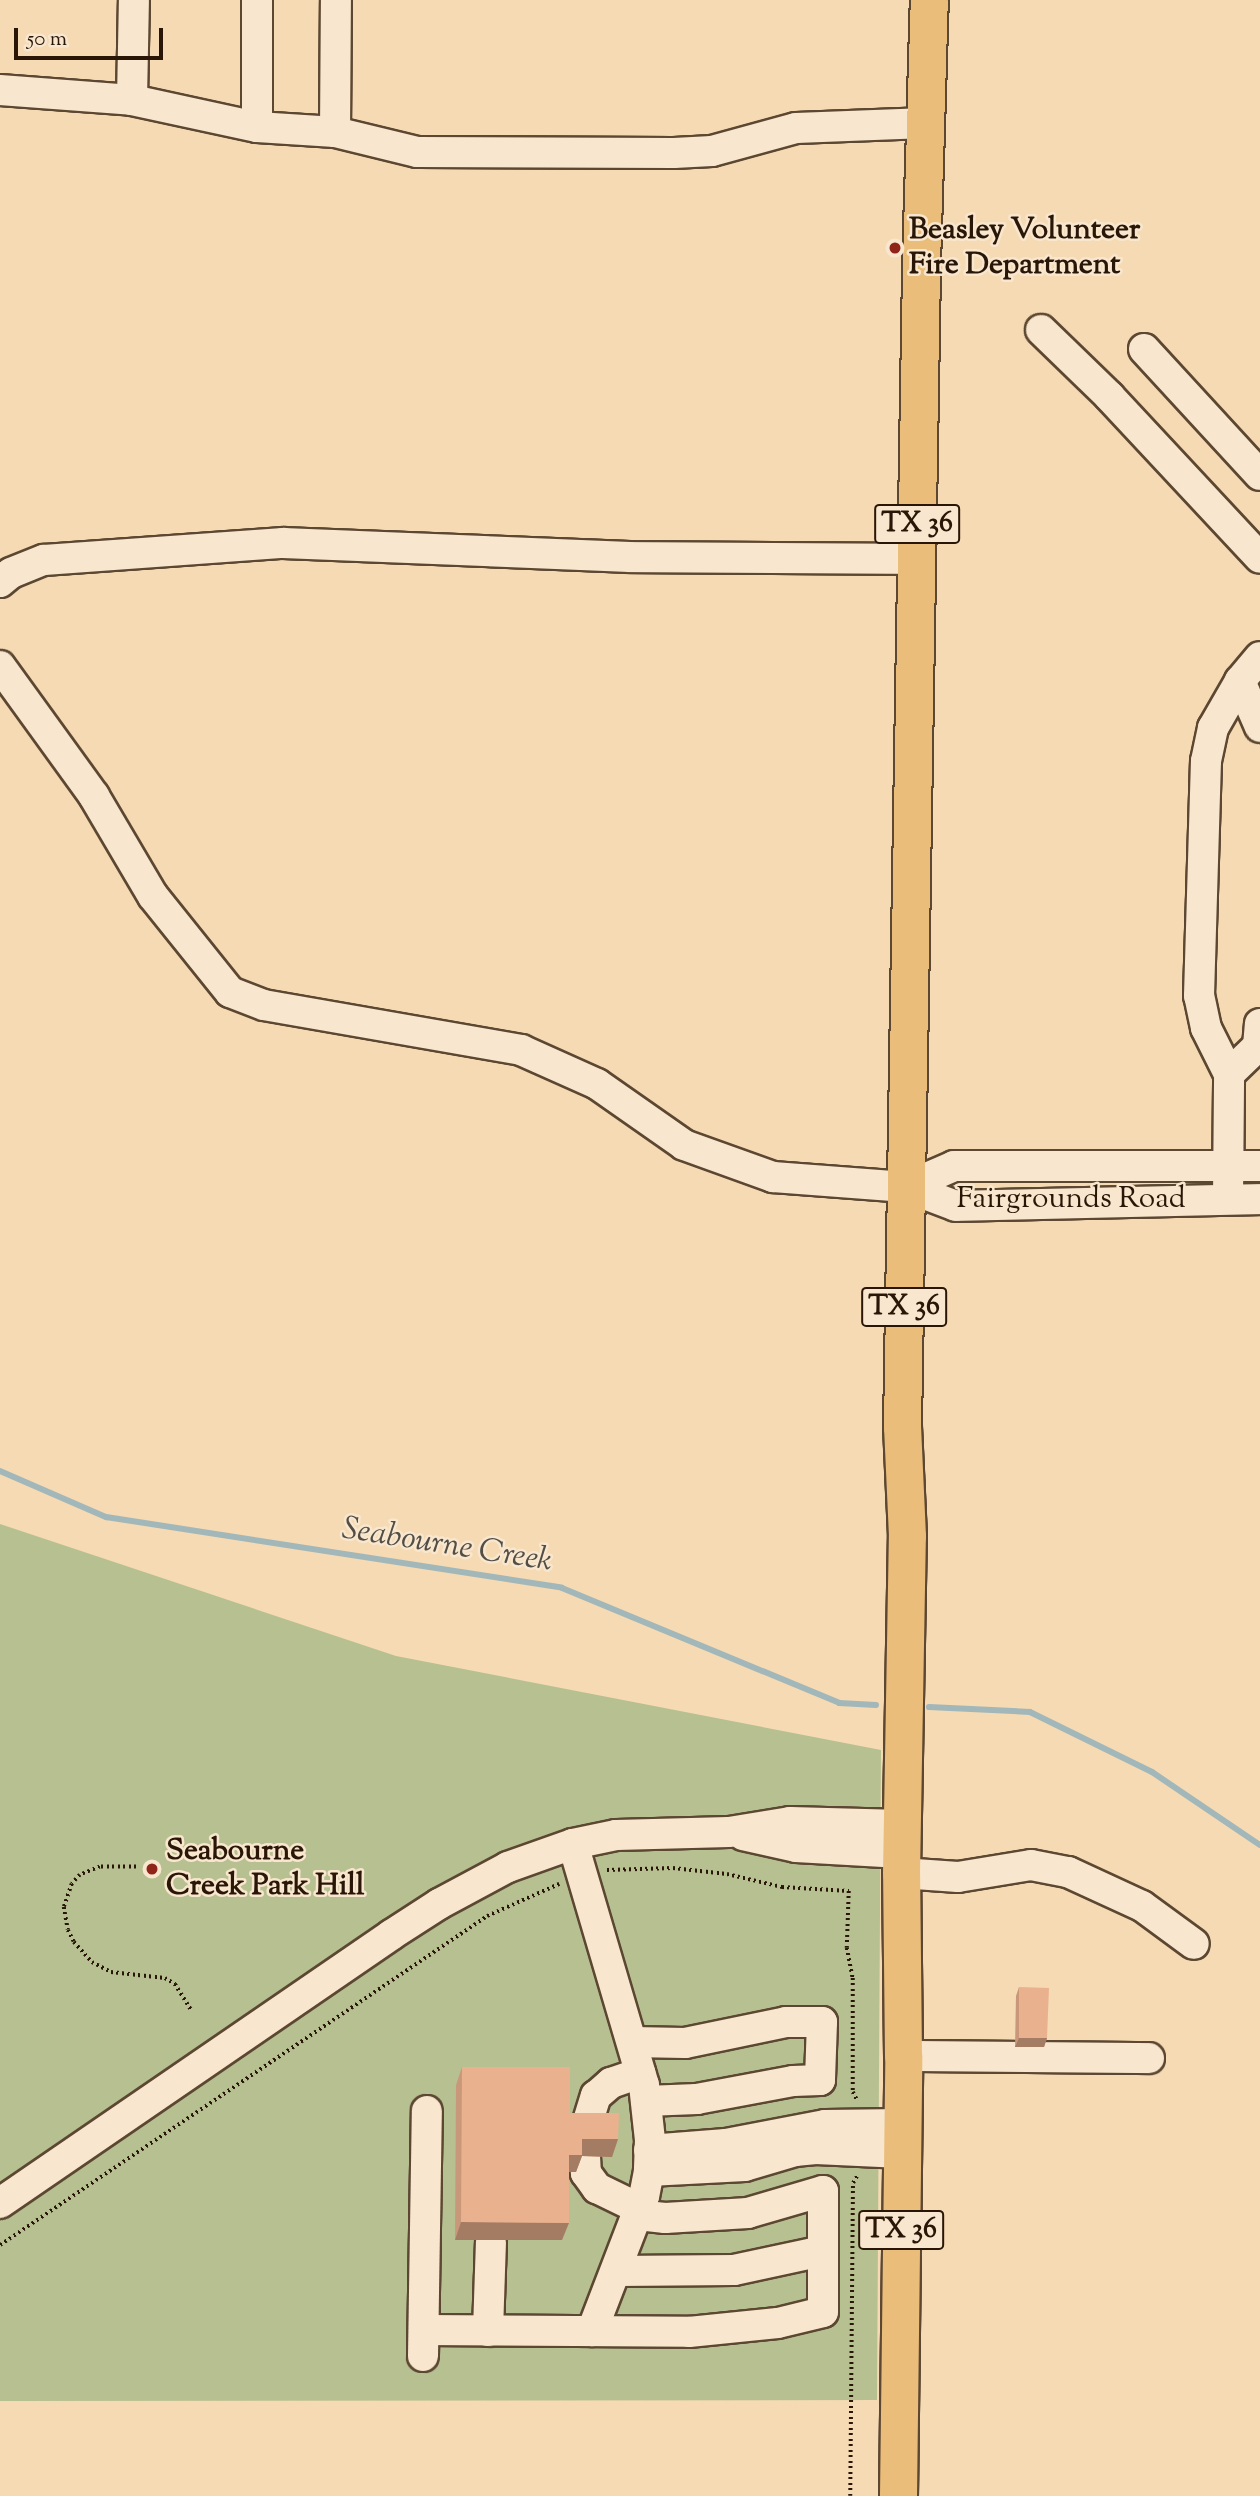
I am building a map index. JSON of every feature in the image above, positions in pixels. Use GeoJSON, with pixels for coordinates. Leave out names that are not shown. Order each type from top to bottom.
{"type":"FeatureCollection","features":[{"type":"Feature","properties":{"kind":"main road","name":"TX 36"},"geometry":{"type":"LineString","coordinates":[[898,2496],[903,2056],[901,1850],[907,1536],[902,1427],[916,559],[929,0]]}},
{"type":"Feature","properties":{"kind":"street"},"geometry":{"type":"LineString","coordinates":[[131,100],[134,0]]}},
{"type":"Feature","properties":{"kind":"street"},"geometry":{"type":"LineString","coordinates":[[257,0],[257,127]]}},
{"type":"Feature","properties":{"kind":"street"},"geometry":{"type":"LineString","coordinates":[[335,132],[336,0]]}},
{"type":"Feature","properties":{"kind":"street"},"geometry":{"type":"LineString","coordinates":[[0,90],[131,100],[257,127],[335,132],[417,152],[712,151],[796,128],[925,123]]}},
{"type":"Feature","properties":{"kind":"street"},"geometry":{"type":"LineString","coordinates":[[1041,330],[1109,397],[1260,558]]}},
{"type":"Feature","properties":{"kind":"street"},"geometry":{"type":"LineString","coordinates":[[1144,349],[1260,475]]}},
{"type":"Feature","properties":{"kind":"street"},"geometry":{"type":"LineString","coordinates":[[0,582],[11,573],[44,560],[283,543],[630,557],[916,559]]}},
{"type":"Feature","properties":{"kind":"street"},"geometry":{"type":"LineString","coordinates":[[1228,1199],[1228,1073],[1206,1028],[1199,996],[1206,761],[1213,728],[1240,681],[1260,657]]}},
{"type":"Feature","properties":{"kind":"street"},"geometry":{"type":"LineString","coordinates":[[0,666],[94,796],[153,896],[230,992],[264,1006],[521,1050],[597,1084],[684,1145],[773,1177],[906,1187]]}},
{"type":"Feature","properties":{"kind":"street"},"geometry":{"type":"LineString","coordinates":[[1240,681],[1260,727]]}},
{"type":"Feature","properties":{"kind":"street"},"geometry":{"type":"LineString","coordinates":[[1228,1073],[1258,1046],[1260,1024]]}},
{"type":"Feature","properties":{"kind":"street","name":"Fairgrounds Road"},"geometry":{"type":"LineString","coordinates":[[906,1187],[954,1166],[1260,1166]]}},
{"type":"Feature","properties":{"kind":"street","name":"Fairgrounds Road"},"geometry":{"type":"LineString","coordinates":[[906,1187],[956,1206],[1260,1199]]}},
{"type":"Feature","properties":{"kind":"street"},"geometry":{"type":"LineString","coordinates":[[0,2203],[439,1904],[508,1867],[573,1844],[616,1835],[729,1832],[790,1822],[901,1850],[958,1877],[1031,1865],[1068,1871],[1142,1906],[1194,1944]]}},
{"type":"Feature","properties":{"kind":"street"},"geometry":{"type":"LineString","coordinates":[[573,1844],[643,2087],[649,2161],[639,2212],[592,2331]]}},
{"type":"Feature","properties":{"kind":"street"},"geometry":{"type":"LineString","coordinates":[[426,2111],[424,2344],[488,2331],[689,2332],[730,2329],[823,2312],[823,2192],[748,2213],[665,2218],[639,2212],[597,2188],[586,2173],[585,2143],[596,2096],[611,2083],[697,2099],[793,2081],[820,2080],[821,2022],[786,2022],[685,2043],[632,2042]]}},
{"type":"Feature","properties":{"kind":"street"},"geometry":{"type":"LineString","coordinates":[[903,2056],[1149,2058]]}},
{"type":"Feature","properties":{"kind":"street"},"geometry":{"type":"LineString","coordinates":[[649,2161],[825,2124],[902,2138]]}},
{"type":"Feature","properties":{"kind":"street"},"geometry":{"type":"LineString","coordinates":[[488,2331],[491,2242]]}},
{"type":"Feature","properties":{"kind":"street"},"geometry":{"type":"LineString","coordinates":[[616,2271],[734,2270],[823,2251]]}},
{"type":"Feature","properties":{"kind":"path"},"geometry":{"type":"LineString","coordinates":[[136,1867],[100,1867],[80,1875],[72,1884],[64,1907],[68,1930],[74,1942],[92,1962],[111,1972],[165,1978],[175,1984],[191,2010]]}},
{"type":"Feature","properties":{"kind":"green space"},"geometry":{"type":"Polygon","coordinates":[[[0,1524],[396,1656],[881,1750],[877,2400],[0,2401],[0,1524]]]}},
{"type":"Feature","properties":{"kind":"building"},"geometry":{"type":"Polygon","coordinates":[[[1019,1987],[1049,1988],[1047,2038],[1019,2038],[1019,1987]]]}},
{"type":"Feature","properties":{"kind":"building"},"geometry":{"type":"Polygon","coordinates":[[[462,2067],[570,2067],[570,2113],[619,2113],[618,2139],[582,2139],[582,2155],[569,2155],[569,2223],[461,2222],[462,2067]]]}},
{"type":"Feature","properties":{"kind":"waterway","name":"Seabourne Creek"},"geometry":{"type":"LineString","coordinates":[[0,1471],[106,1517],[562,1588],[839,1703],[876,1705]]}},
{"type":"Feature","properties":{"kind":"waterway","name":"Seabourne Creek"},"geometry":{"type":"LineString","coordinates":[[929,1707],[1030,1712],[1152,1772],[1260,1845]]}},
{"type":"Feature","properties":{"kind":"place","name":"Beasley Volunteer Fire Department"},"geometry":{"type":"Point","coordinates":[895,248]}},
{"type":"Feature","properties":{"kind":"place","name":"Seabourne Creek Park Hill"},"geometry":{"type":"Point","coordinates":[152,1869]}}]}
